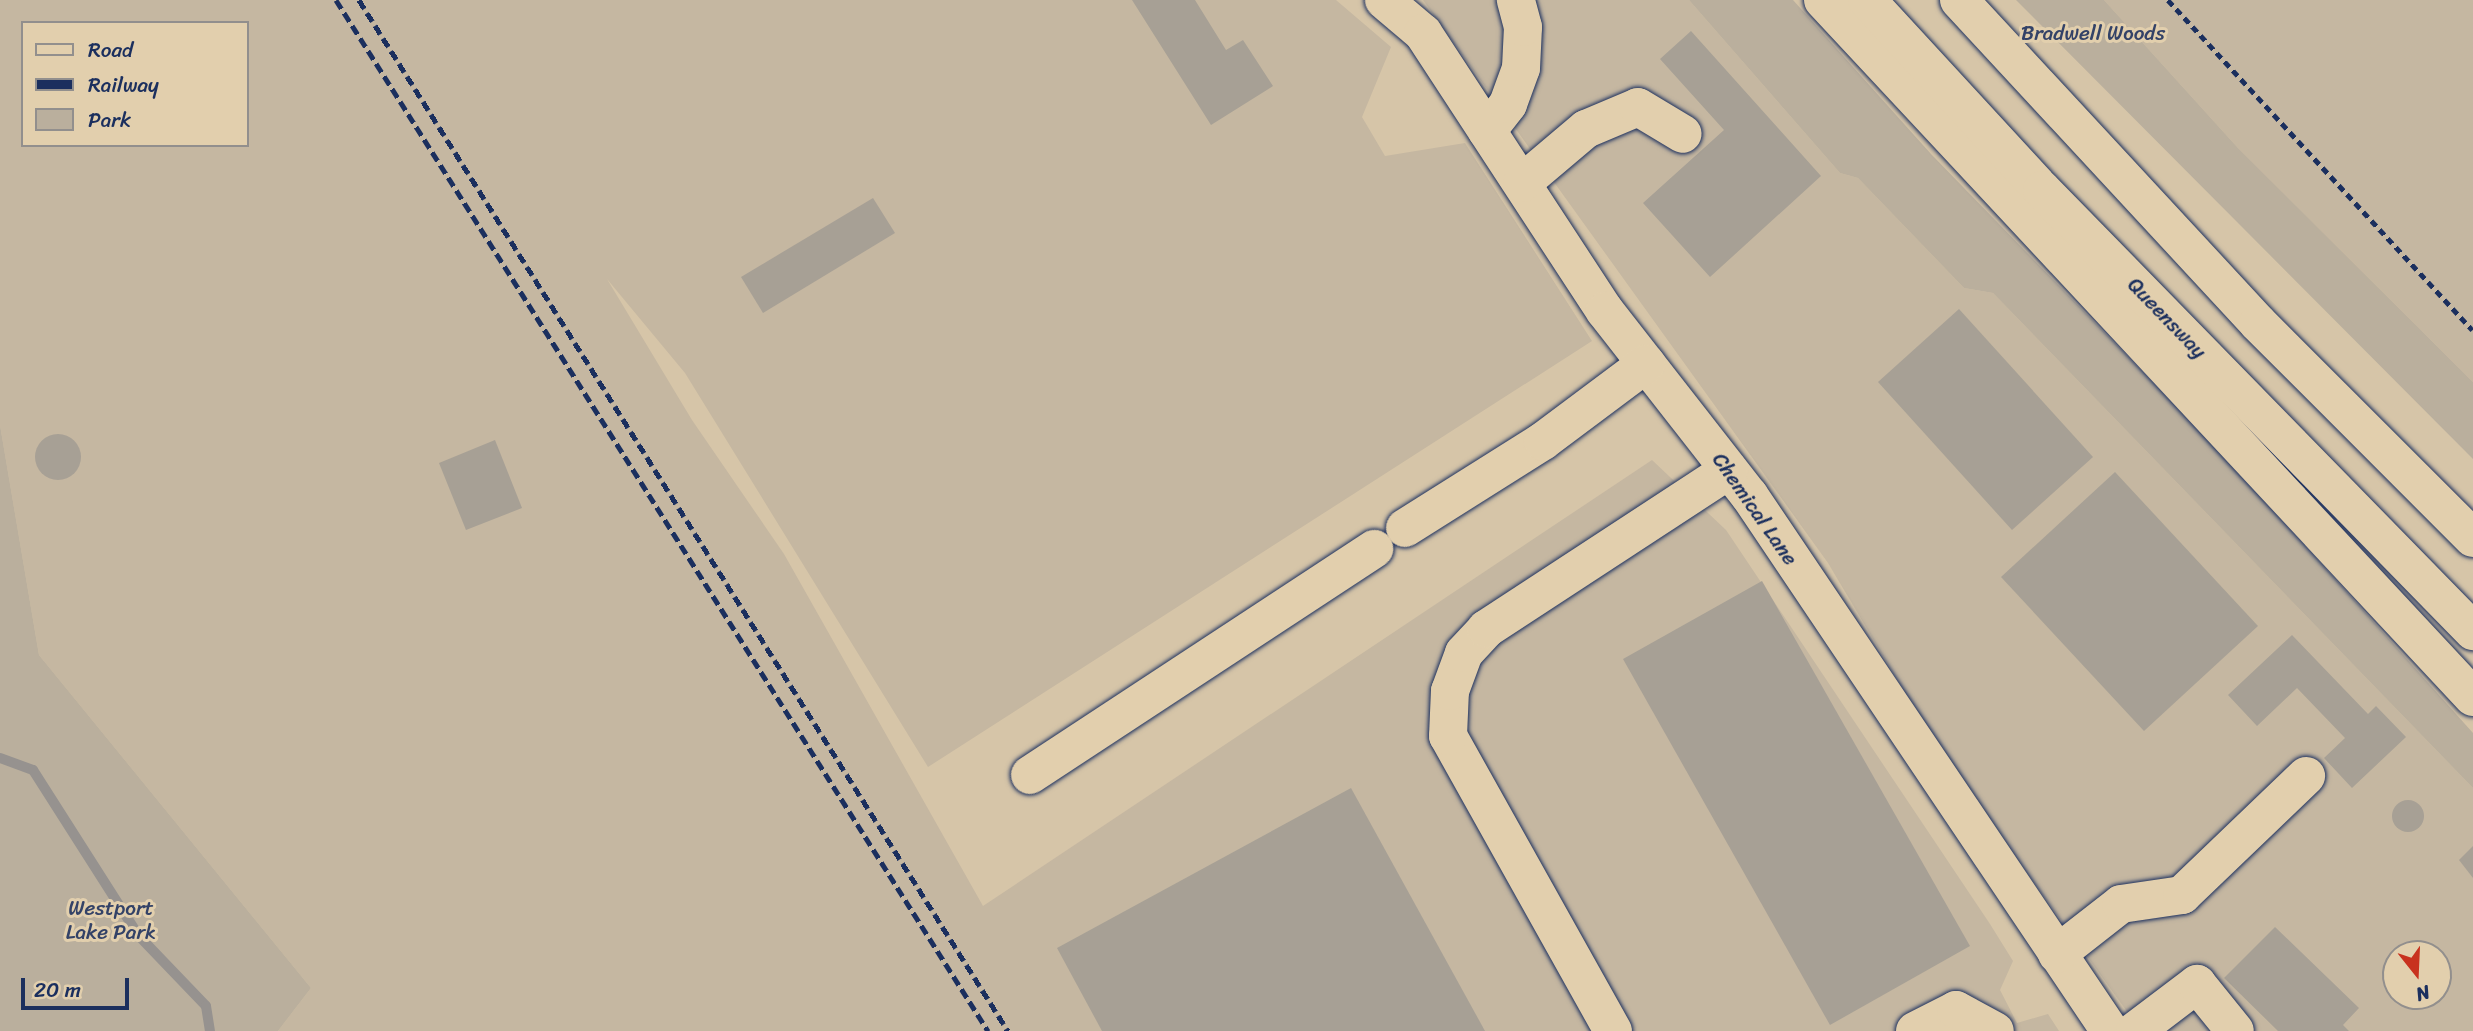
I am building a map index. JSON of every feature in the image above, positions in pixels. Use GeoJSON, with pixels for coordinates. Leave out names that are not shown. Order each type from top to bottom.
{"type":"FeatureCollection","features":[{"type":"Feature","properties":{"kind":"main road","name":"Chemical Lane"},"geometry":{"type":"LineString","coordinates":[[1384,0],[1423,33],[1646,364],[1729,470],[2110,1031]]}},
{"type":"Feature","properties":{"kind":"main road"},"geometry":{"type":"LineString","coordinates":[[1487,131],[1508,104],[1521,68],[1524,27],[1516,0]]}},
{"type":"Feature","properties":{"kind":"main road"},"geometry":{"type":"LineString","coordinates":[[1824,0],[2473,697]]}},
{"type":"Feature","properties":{"kind":"main road","name":"Queensway"},"geometry":{"type":"LineString","coordinates":[[1867,0],[2042,190],[2473,631]]}},
{"type":"Feature","properties":{"kind":"main road"},"geometry":{"type":"LineString","coordinates":[[1959,0],[2258,323],[2473,538]]}},
{"type":"Feature","properties":{"kind":"main road"},"geometry":{"type":"LineString","coordinates":[[1522,183],[1586,129],[1638,107],[1683,134]]}},
{"type":"Feature","properties":{"kind":"main road"},"geometry":{"type":"LineString","coordinates":[[2258,323],[2473,513]]}},
{"type":"Feature","properties":{"kind":"main road"},"geometry":{"type":"LineString","coordinates":[[1405,528],[1544,441],[1646,364]]}},
{"type":"Feature","properties":{"kind":"main road"},"geometry":{"type":"LineString","coordinates":[[1613,1031],[1448,736],[1450,691],[1464,653],[1486,629],[1729,470]]}},
{"type":"Feature","properties":{"kind":"main road"},"geometry":{"type":"LineString","coordinates":[[1030,775],[1374,549]]}},
{"type":"Feature","properties":{"kind":"main road"},"geometry":{"type":"LineString","coordinates":[[2057,954],[2120,904],[2182,895],[2306,776]]}},
{"type":"Feature","properties":{"kind":"main road"},"geometry":{"type":"LineString","coordinates":[[2135,1031],[2197,984],[2235,1031]]}},
{"type":"Feature","properties":{"kind":"main road"},"geometry":{"type":"LineString","coordinates":[[1915,1031],[1956,1010],[1995,1031]]}},
{"type":"Feature","properties":{"kind":"path"},"geometry":{"type":"LineString","coordinates":[[2168,0],[2473,330]]}},
{"type":"Feature","properties":{"kind":"shaded area"},"geometry":{"type":"Polygon","coordinates":[[[0,0],[1336,0],[1391,47],[1362,117],[1385,156],[1465,143],[1592,341],[928,767],[685,373],[607,279],[692,420],[784,554],[983,906],[1652,460],[1726,530],[1990,924],[2013,961],[2000,990],[2017,1023],[2048,1014],[2059,1031],[278,1031],[311,988],[39,655],[0,425],[0,0]]]}},
{"type":"Feature","properties":{"kind":"shaded area"},"geometry":{"type":"Polygon","coordinates":[[[1423,0],[1689,0],[1840,173],[1858,178],[1964,288],[1993,293],[2473,788],[2473,1031],[2141,1031],[1942,755],[1828,563],[1423,0]]]}},
{"type":"Feature","properties":{"kind":"shaded area"},"geometry":{"type":"Polygon","coordinates":[[[2104,0],[2473,0],[2473,382],[2238,148],[2104,0]]]}},
{"type":"Feature","properties":{"kind":"green space"},"geometry":{"type":"Polygon","coordinates":[[[1689,0],[1793,0],[1931,154],[2233,465],[2473,733],[2473,788],[1993,293],[1964,288],[1858,178],[1840,173],[1689,0]]]}},
{"type":"Feature","properties":{"kind":"green space","name":"Bradwell Woods"},"geometry":{"type":"Polygon","coordinates":[[[2016,0],[2104,0],[2238,148],[2473,382],[2473,459],[2016,0]]]}},
{"type":"Feature","properties":{"kind":"green space","name":"Westport Lake Park"},"geometry":{"type":"Polygon","coordinates":[[[0,425],[39,655],[311,988],[278,1031],[0,1031],[0,425]]]}},
{"type":"Feature","properties":{"kind":"building"},"geometry":{"type":"Polygon","coordinates":[[[1132,0],[1195,0],[1226,50],[1243,40],[1273,86],[1211,125],[1132,0]]]}},
{"type":"Feature","properties":{"kind":"building"},"geometry":{"type":"Polygon","coordinates":[[[1691,31],[1821,176],[1710,277],[1643,203],[1724,130],[1660,59],[1691,31]]]}},
{"type":"Feature","properties":{"kind":"building"},"geometry":{"type":"Polygon","coordinates":[[[873,198],[895,233],[763,313],[741,277],[873,198]]]}},
{"type":"Feature","properties":{"kind":"building"},"geometry":{"type":"Polygon","coordinates":[[[1959,309],[2093,457],[2012,530],[1878,382],[1959,309]]]}},
{"type":"Feature","properties":{"kind":"building"},"geometry":{"type":"Polygon","coordinates":[[[58,434],[74,441],[81,457],[74,473],[58,480],[42,473],[35,457],[42,441],[58,434]]]}},
{"type":"Feature","properties":{"kind":"building"},"geometry":{"type":"Polygon","coordinates":[[[495,440],[522,508],[466,530],[439,463],[495,440]]]}},
{"type":"Feature","properties":{"kind":"building"},"geometry":{"type":"Polygon","coordinates":[[[2115,472],[2258,626],[2144,731],[2001,577],[2115,472]]]}},
{"type":"Feature","properties":{"kind":"building"},"geometry":{"type":"Polygon","coordinates":[[[1762,581],[1970,946],[1830,1025],[1623,659],[1762,581]]]}},
{"type":"Feature","properties":{"kind":"building"},"geometry":{"type":"Polygon","coordinates":[[[2292,635],[2368,714],[2376,706],[2406,737],[2352,788],[2324,758],[2345,738],[2297,688],[2257,726],[2228,695],[2292,635]]]}},
{"type":"Feature","properties":{"kind":"building"},"geometry":{"type":"Polygon","coordinates":[[[1351,788],[1485,1031],[1102,1031],[1057,948],[1351,788]]]}},
{"type":"Feature","properties":{"kind":"building"},"geometry":{"type":"Polygon","coordinates":[[[2408,800],[2419,805],[2424,816],[2419,827],[2408,832],[2397,827],[2392,816],[2397,805],[2408,800]]]}},
{"type":"Feature","properties":{"kind":"building"},"geometry":{"type":"Polygon","coordinates":[[[2473,846],[2473,878],[2459,860],[2473,846]]]}},
{"type":"Feature","properties":{"kind":"building"},"geometry":{"type":"Polygon","coordinates":[[[2275,927],[2359,1008],[2343,1025],[2349,1031],[2278,1031],[2224,978],[2275,927]]]}},
{"type":"Feature","properties":{"kind":"waterway"},"geometry":{"type":"LineString","coordinates":[[0,758],[33,770],[138,935],[206,1006],[210,1031]]}},
{"type":"Feature","properties":{"kind":"railway"},"geometry":{"type":"LineString","coordinates":[[336,0],[988,1031]]}},
{"type":"Feature","properties":{"kind":"railway"},"geometry":{"type":"LineString","coordinates":[[359,0],[1008,1031]]}}]}
